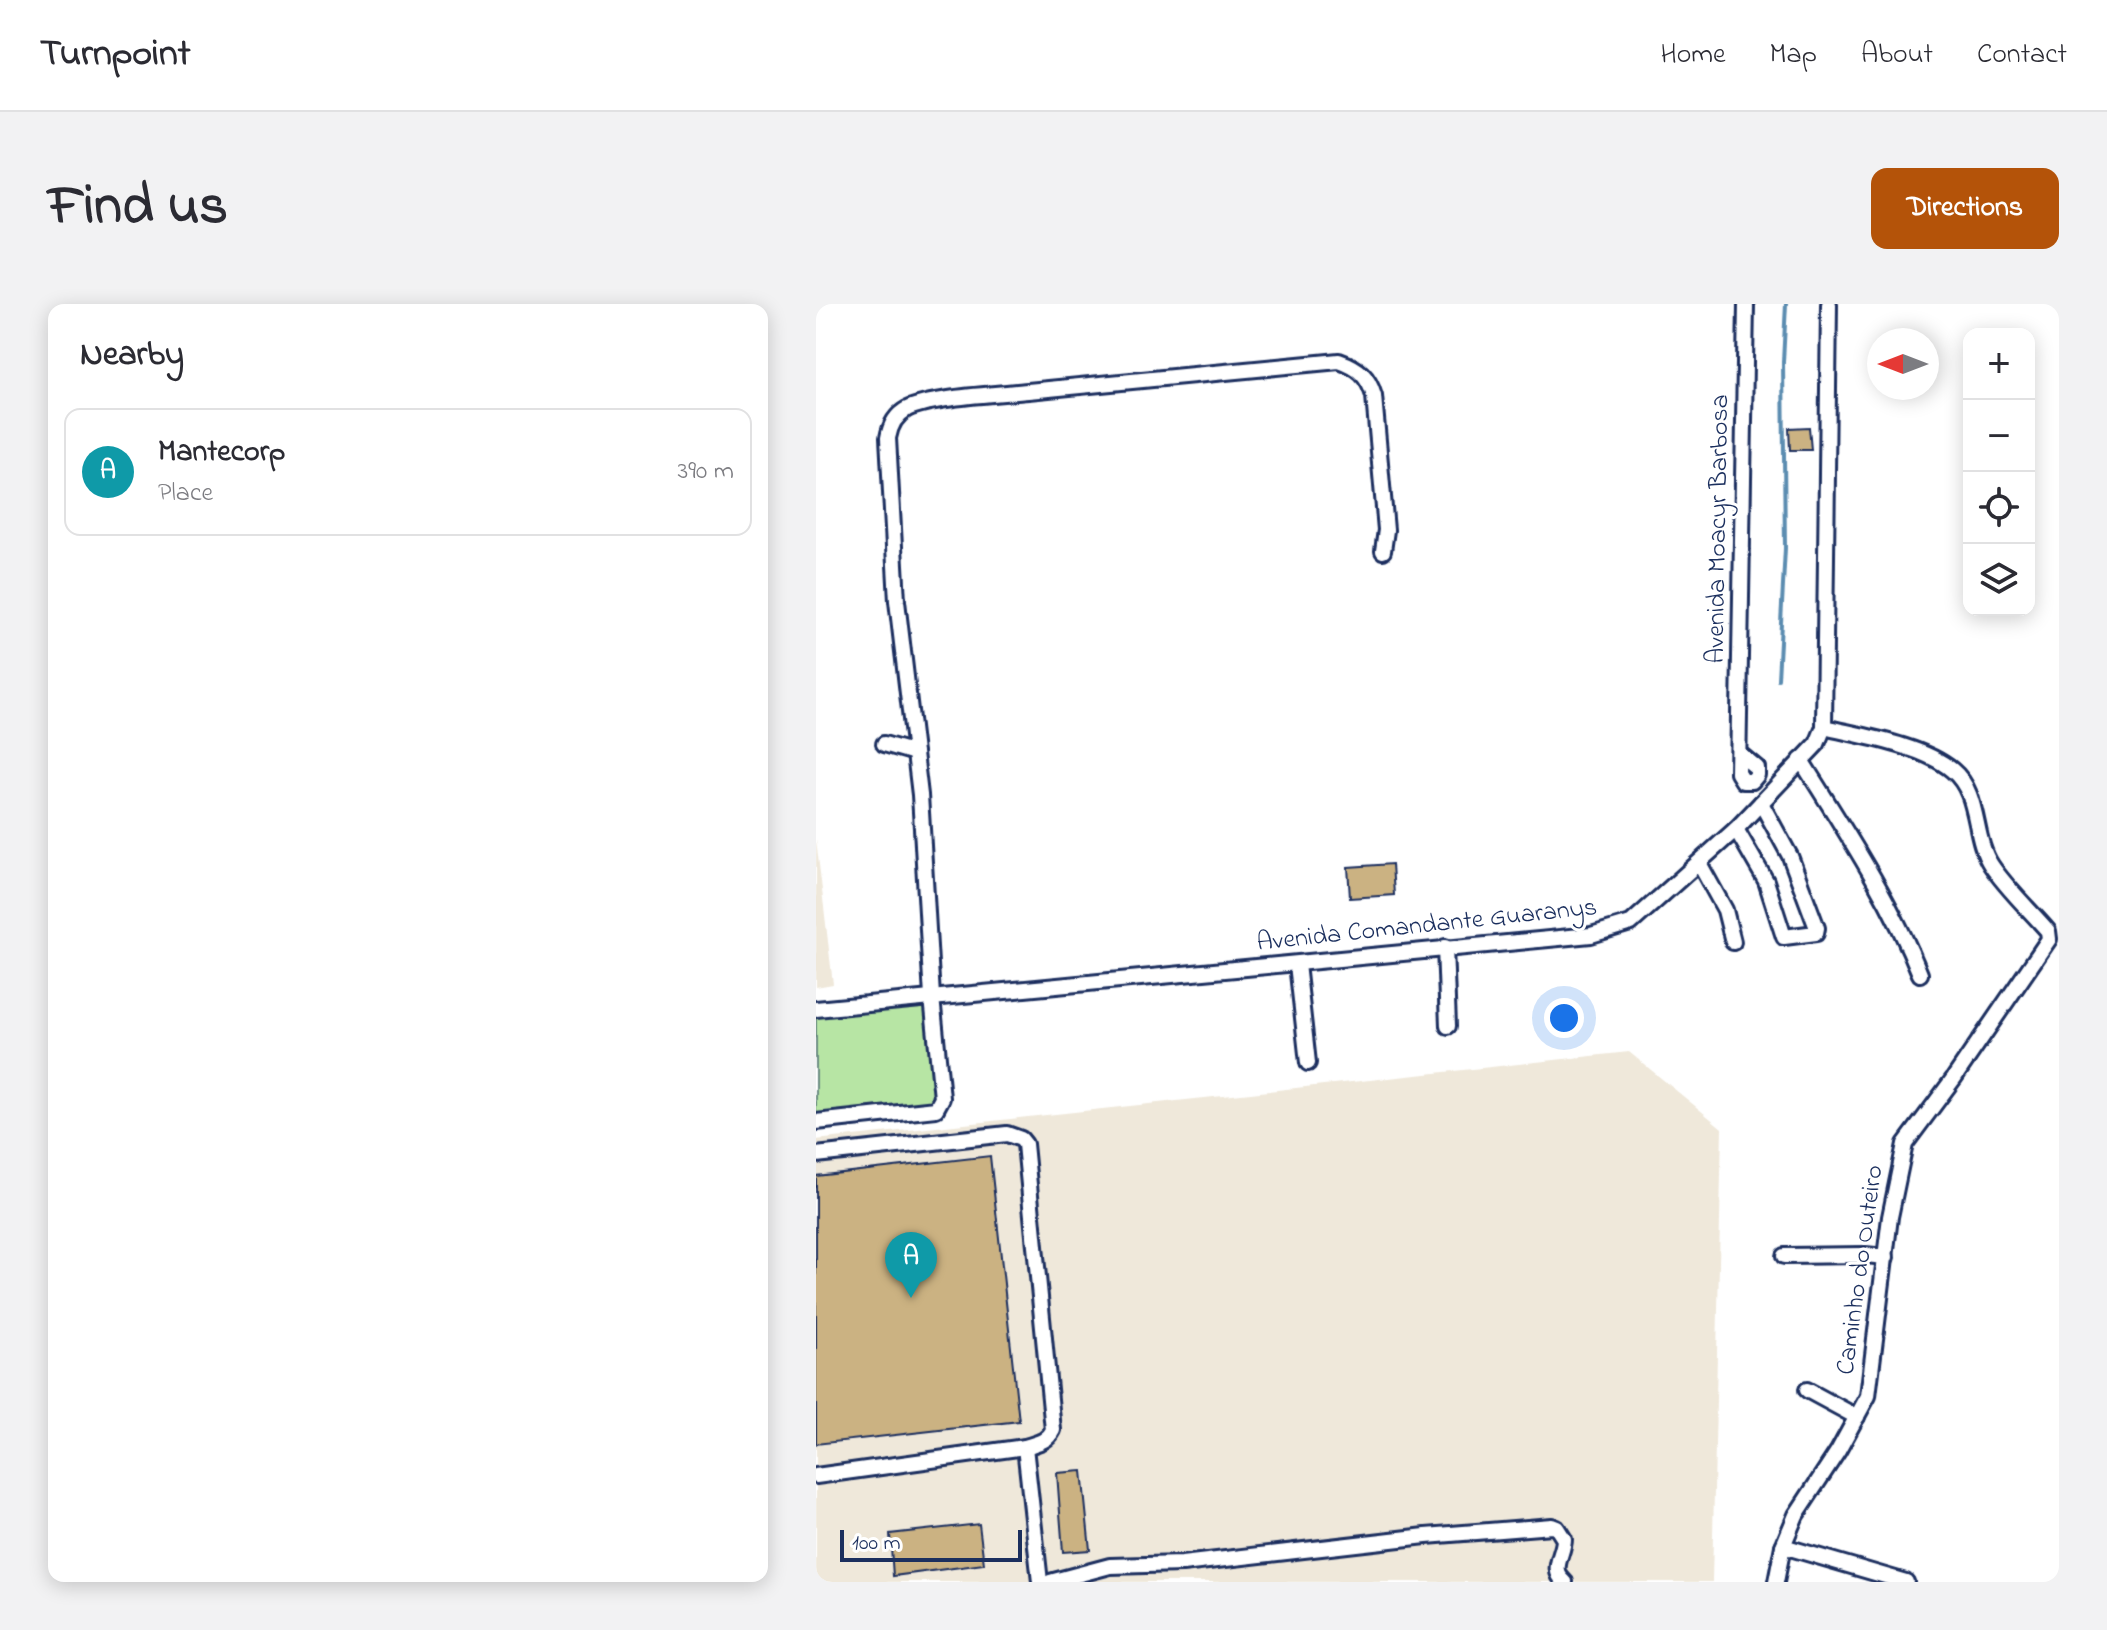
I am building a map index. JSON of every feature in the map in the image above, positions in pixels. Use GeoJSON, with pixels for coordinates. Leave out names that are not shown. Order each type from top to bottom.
{"type":"FeatureCollection","features":[{"type":"Feature","properties":{"kind":"street","name":"Avenida Moacyr Barbosa"},"geometry":{"type":"LineString","coordinates":[[1740,754],[1746,304]]}},
{"type":"Feature","properties":{"kind":"street"},"geometry":{"type":"LineString","coordinates":[[1824,727],[1829,304]]}},
{"type":"Feature","properties":{"kind":"street"},"geometry":{"type":"LineString","coordinates":[[816,1122],[908,1113],[939,1107],[942,1098],[915,753],[897,601],[888,438],[890,428],[905,410],[920,404],[981,396],[1339,361],[1362,371],[1370,382],[1374,396],[1386,530],[1383,551]]}},
{"type":"Feature","properties":{"kind":"street","name":"Avenida Comandante Guaranys"},"geometry":{"type":"LineString","coordinates":[[816,1009],[1591,935],[1614,930],[1631,923],[1736,829],[1817,744],[1824,727]]}},
{"type":"Feature","properties":{"kind":"street","name":"Caminho do Outeiro"},"geometry":{"type":"LineString","coordinates":[[1776,1582],[1783,1546],[1796,1515],[1864,1406],[1870,1382],[1890,1217],[1905,1144],[2049,939],[2048,931],[1990,864],[1967,790],[1952,770],[1901,747],[1824,727]]}},
{"type":"Feature","properties":{"kind":"street"},"geometry":{"type":"LineString","coordinates":[[884,744],[915,753]]}},
{"type":"Feature","properties":{"kind":"street"},"geometry":{"type":"LineString","coordinates":[[1801,760],[1904,934],[1920,974]]}},
{"type":"Feature","properties":{"kind":"street"},"geometry":{"type":"LineString","coordinates":[[1736,829],[1762,873],[1784,937],[1816,933],[1790,856],[1761,803]]}},
{"type":"Feature","properties":{"kind":"street"},"geometry":{"type":"LineString","coordinates":[[1699,863],[1725,910],[1733,942]]}},
{"type":"Feature","properties":{"kind":"street"},"geometry":{"type":"LineString","coordinates":[[1445,947],[1448,1026]]}},
{"type":"Feature","properties":{"kind":"street"},"geometry":{"type":"LineString","coordinates":[[1297,964],[1308,1063]]}},
{"type":"Feature","properties":{"kind":"street"},"geometry":{"type":"LineString","coordinates":[[816,1155],[1007,1134],[1021,1139],[1025,1144],[1053,1430],[1043,1441],[1025,1447],[816,1476]]}},
{"type":"Feature","properties":{"kind":"street"},"geometry":{"type":"LineString","coordinates":[[1784,1256],[1886,1257]]}},
{"type":"Feature","properties":{"kind":"street"},"geometry":{"type":"LineString","coordinates":[[1807,1390],[1857,1417]]}},
{"type":"Feature","properties":{"kind":"street"},"geometry":{"type":"LineString","coordinates":[[1025,1447],[1040,1582]]}},
{"type":"Feature","properties":{"kind":"street"},"geometry":{"type":"LineString","coordinates":[[1050,1582],[1110,1566],[1182,1564],[1426,1536],[1552,1526],[1564,1539],[1557,1570],[1565,1582]]}},
{"type":"Feature","properties":{"kind":"street"},"geometry":{"type":"LineString","coordinates":[[1783,1546],[1906,1582]]}},
{"type":"Feature","properties":{"kind":"shaded area"},"geometry":{"type":"Polygon","coordinates":[[[816,839],[833,984],[816,987],[816,839]]]}},
{"type":"Feature","properties":{"kind":"shaded area"},"geometry":{"type":"Polygon","coordinates":[[[1629,1052],[1722,1128],[1712,1582],[816,1582],[816,1140],[1629,1052]]]}},
{"type":"Feature","properties":{"kind":"green space"},"geometry":{"type":"Polygon","coordinates":[[[931,998],[939,1085],[928,1107],[816,1118],[816,1013],[931,998]]]}},
{"type":"Feature","properties":{"kind":"building"},"geometry":{"type":"Polygon","coordinates":[[[1809,427],[1811,450],[1790,450],[1789,428],[1809,427]]]}},
{"type":"Feature","properties":{"kind":"building"},"geometry":{"type":"Polygon","coordinates":[[[1392,864],[1394,895],[1350,898],[1348,867],[1392,864]]]}},
{"type":"Feature","properties":{"kind":"building"},"geometry":{"type":"Polygon","coordinates":[[[990,1156],[1019,1421],[816,1444],[816,1176],[990,1156]]]}},
{"type":"Feature","properties":{"kind":"building"},"geometry":{"type":"Polygon","coordinates":[[[1082,1471],[1090,1550],[1063,1552],[1057,1473],[1082,1471]]]}},
{"type":"Feature","properties":{"kind":"building"},"geometry":{"type":"Polygon","coordinates":[[[979,1524],[984,1564],[893,1576],[890,1534],[979,1524]]]}},
{"type":"Feature","properties":{"kind":"waterway"},"geometry":{"type":"LineString","coordinates":[[1778,679],[1785,548],[1783,362],[1786,304]]}},
{"type":"Feature","properties":{"kind":"place","name":"Mantecorp"},"geometry":{"type":"Point","coordinates":[911,1298]}}]}
